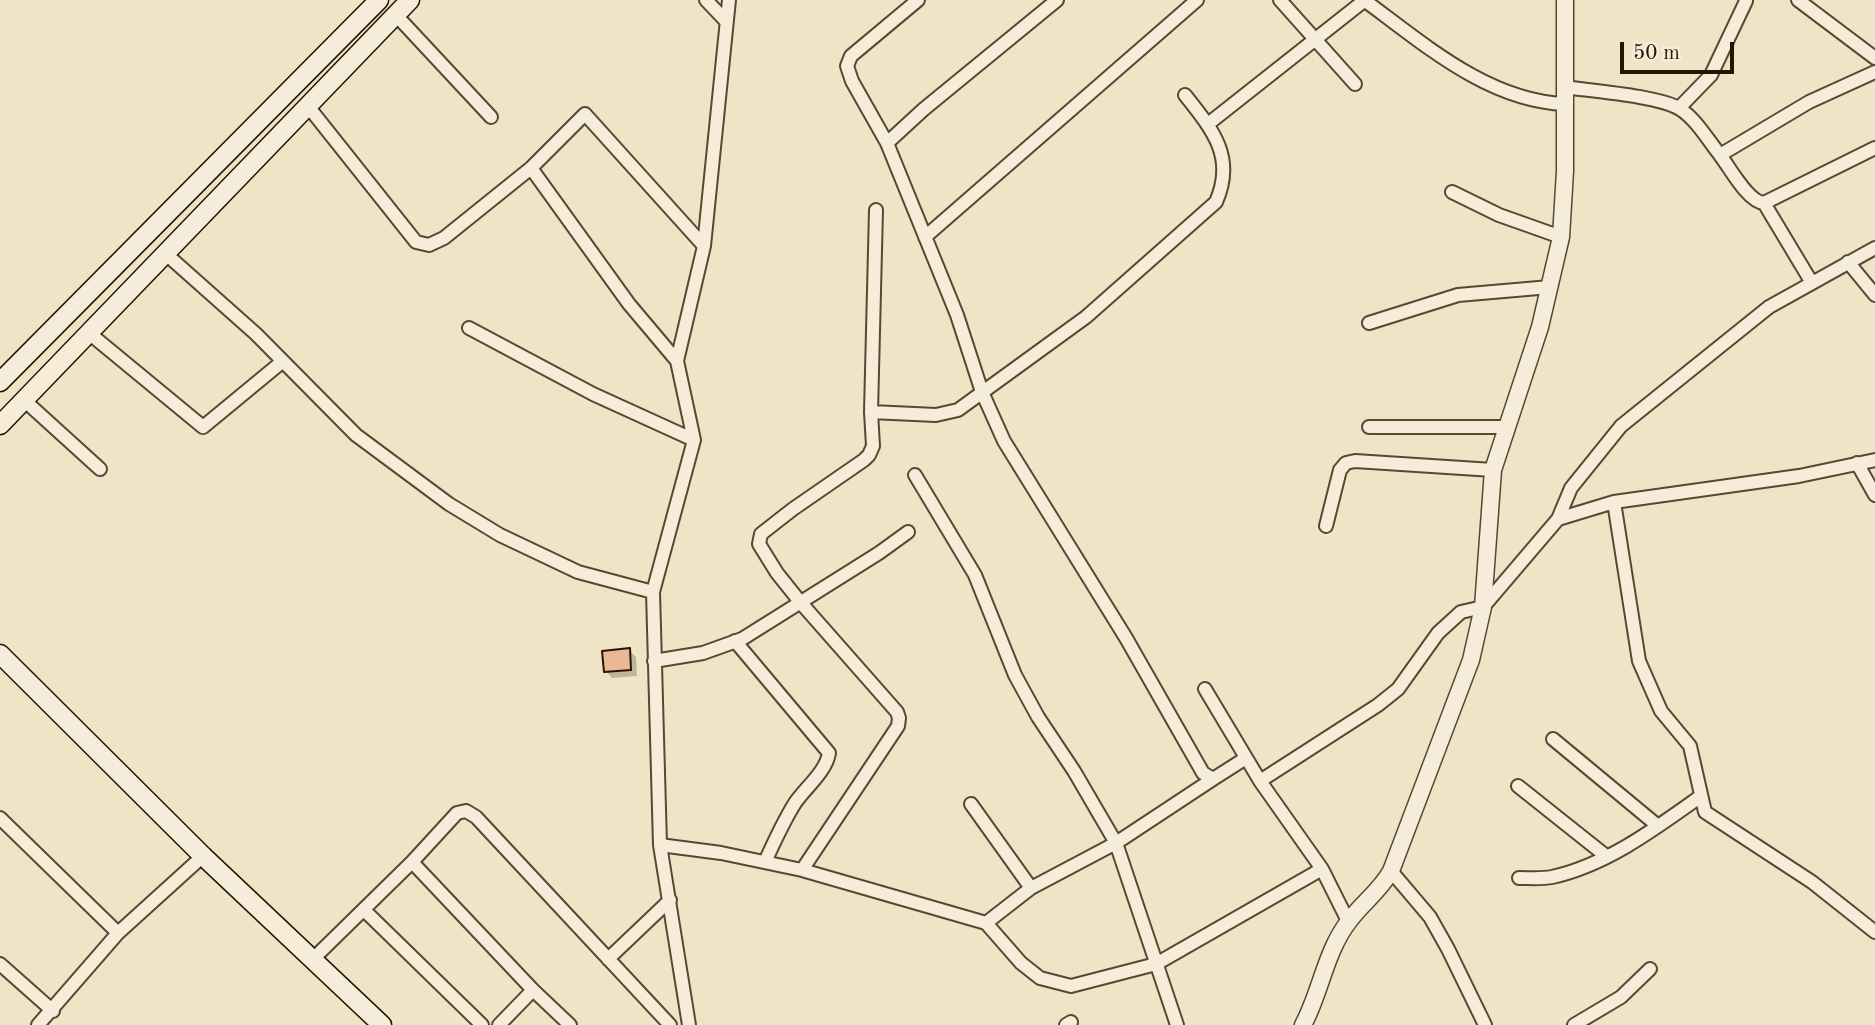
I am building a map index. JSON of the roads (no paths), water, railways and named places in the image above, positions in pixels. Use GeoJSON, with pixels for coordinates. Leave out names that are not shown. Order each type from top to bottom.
{"type":"FeatureCollection","features":[{"type":"Feature","properties":{"kind":"main road"},"geometry":{"type":"LineString","coordinates":[[0,382],[379,0]]}},
{"type":"Feature","properties":{"kind":"main road"},"geometry":{"type":"LineString","coordinates":[[0,425],[410,0]]}},
{"type":"Feature","properties":{"kind":"main road"},"geometry":{"type":"LineString","coordinates":[[0,654],[203,856],[382,1025]]}},
{"type":"Feature","properties":{"kind":"street"},"geometry":{"type":"LineString","coordinates":[[706,0],[726,21]]}},
{"type":"Feature","properties":{"kind":"street"},"geometry":{"type":"LineString","coordinates":[[689,1025],[660,845],[653,592],[694,440],[677,360],[704,246],[729,0]]}},
{"type":"Feature","properties":{"kind":"street"},"geometry":{"type":"LineString","coordinates":[[918,0],[850,56],[847,66],[852,81],[887,143],[957,316],[982,392],[1004,442],[1126,638],[1203,774],[1213,779]]}},
{"type":"Feature","properties":{"kind":"street"},"geometry":{"type":"LineString","coordinates":[[887,143],[924,109],[1057,0]]}},
{"type":"Feature","properties":{"kind":"street"},"geometry":{"type":"LineString","coordinates":[[925,237],[1197,0]]}},
{"type":"Feature","properties":{"kind":"street"},"geometry":{"type":"LineString","coordinates":[[1280,0],[1355,85]]}},
{"type":"Feature","properties":{"kind":"street"},"geometry":{"type":"LineString","coordinates":[[1208,124],[1364,0],[1470,75],[1534,101],[1566,104]]}},
{"type":"Feature","properties":{"kind":"street"},"geometry":{"type":"LineString","coordinates":[[1303,1025],[1313,1005],[1323,970],[1348,921],[1383,885],[1391,871],[1471,660],[1483,607],[1493,470],[1540,327],[1561,237],[1566,104],[1564,0]]}},
{"type":"Feature","properties":{"kind":"street"},"geometry":{"type":"LineString","coordinates":[[1679,108],[1711,75],[1745,0]]}},
{"type":"Feature","properties":{"kind":"street"},"geometry":{"type":"LineString","coordinates":[[1798,0],[1875,58]]}},
{"type":"Feature","properties":{"kind":"street"},"geometry":{"type":"LineString","coordinates":[[395,14],[491,117]]}},
{"type":"Feature","properties":{"kind":"street"},"geometry":{"type":"LineString","coordinates":[[1720,155],[1808,102],[1875,72]]}},
{"type":"Feature","properties":{"kind":"street"},"geometry":{"type":"LineString","coordinates":[[1566,87],[1644,98],[1679,108],[1692,119],[1756,203],[1764,203],[1875,148]]}},
{"type":"Feature","properties":{"kind":"street"},"geometry":{"type":"LineString","coordinates":[[871,412],[948,414],[958,410],[1086,317],[1216,202],[1221,191],[1224,164],[1221,147],[1208,124],[1185,95]]}},
{"type":"Feature","properties":{"kind":"street"},"geometry":{"type":"LineString","coordinates":[[307,106],[416,242],[429,245],[444,238],[531,169],[585,114],[704,246]]}},
{"type":"Feature","properties":{"kind":"street"},"geometry":{"type":"LineString","coordinates":[[531,169],[629,304],[677,360]]}},
{"type":"Feature","properties":{"kind":"street"},"geometry":{"type":"LineString","coordinates":[[1452,192],[1499,215],[1561,237]]}},
{"type":"Feature","properties":{"kind":"street"},"geometry":{"type":"LineString","coordinates":[[1764,203],[1812,283]]}},
{"type":"Feature","properties":{"kind":"street"},"geometry":{"type":"LineString","coordinates":[[802,870],[898,726],[899,718],[897,712],[801,603],[759,544],[761,534],[869,455],[873,446],[871,412],[876,210]]}},
{"type":"Feature","properties":{"kind":"street"},"geometry":{"type":"LineString","coordinates":[[1260,780],[1378,705],[1398,689],[1438,633],[1461,612],[1483,607],[1558,519],[1571,488],[1621,426],[1769,307],[1875,248]]}},
{"type":"Feature","properties":{"kind":"street"},"geometry":{"type":"LineString","coordinates":[[166,254],[256,334],[356,435],[449,504],[500,535],[578,572],[653,592]]}},
{"type":"Feature","properties":{"kind":"street"},"geometry":{"type":"LineString","coordinates":[[1848,262],[1875,295]]}},
{"type":"Feature","properties":{"kind":"street"},"geometry":{"type":"LineString","coordinates":[[1369,323],[1458,295],[1550,287]]}},
{"type":"Feature","properties":{"kind":"street"},"geometry":{"type":"LineString","coordinates":[[469,328],[593,394],[694,440]]}},
{"type":"Feature","properties":{"kind":"street"},"geometry":{"type":"LineString","coordinates":[[89,333],[203,427],[283,361]]}},
{"type":"Feature","properties":{"kind":"street"},"geometry":{"type":"LineString","coordinates":[[24,400],[100,469]]}},
{"type":"Feature","properties":{"kind":"street"},"geometry":{"type":"LineString","coordinates":[[1369,427],[1506,427]]}},
{"type":"Feature","properties":{"kind":"street"},"geometry":{"type":"LineString","coordinates":[[1558,519],[1614,502],[1799,476],[1875,460]]}},
{"type":"Feature","properties":{"kind":"street"},"geometry":{"type":"LineString","coordinates":[[1326,526],[1340,470],[1346,463],[1355,461],[1493,470]]}},
{"type":"Feature","properties":{"kind":"street"},"geometry":{"type":"LineString","coordinates":[[1857,463],[1875,495]]}},
{"type":"Feature","properties":{"kind":"street"},"geometry":{"type":"LineString","coordinates":[[915,475],[975,575],[1015,675],[1116,843],[1177,1025]]}},
{"type":"Feature","properties":{"kind":"street"},"geometry":{"type":"LineString","coordinates":[[1614,502],[1639,661],[1661,711],[1690,746],[1705,812],[1812,881],[1875,932]]}},
{"type":"Feature","properties":{"kind":"street"},"geometry":{"type":"LineString","coordinates":[[654,661],[703,653],[735,641],[801,603],[908,532]]}},
{"type":"Feature","properties":{"kind":"street"},"geometry":{"type":"LineString","coordinates":[[735,641],[829,754],[827,762],[797,800],[783,823],[765,862]]}},
{"type":"Feature","properties":{"kind":"street"},"geometry":{"type":"LineString","coordinates":[[1205,689],[1260,780],[1322,869],[1348,921]]}},
{"type":"Feature","properties":{"kind":"street"},"geometry":{"type":"LineString","coordinates":[[1553,739],[1658,826]]}},
{"type":"Feature","properties":{"kind":"street"},"geometry":{"type":"LineString","coordinates":[[986,923],[1031,888],[1116,843],[1246,758]]}},
{"type":"Feature","properties":{"kind":"street"},"geometry":{"type":"LineString","coordinates":[[1518,786],[1606,856]]}},
{"type":"Feature","properties":{"kind":"street"},"geometry":{"type":"LineString","coordinates":[[1519,878],[1550,877],[1575,870],[1606,856],[1658,826],[1701,796]]}},
{"type":"Feature","properties":{"kind":"street"},"geometry":{"type":"LineString","coordinates":[[971,804],[1031,888]]}},
{"type":"Feature","properties":{"kind":"street"},"geometry":{"type":"LineString","coordinates":[[313,960],[365,910],[457,813],[466,811],[477,817],[670,1025]]}},
{"type":"Feature","properties":{"kind":"street"},"geometry":{"type":"LineString","coordinates":[[0,818],[118,933]]}},
{"type":"Feature","properties":{"kind":"street"},"geometry":{"type":"LineString","coordinates":[[660,845],[721,853],[802,870],[986,923],[1021,962],[1040,978],[1071,986],[1156,964],[1322,869]]}},
{"type":"Feature","properties":{"kind":"street"},"geometry":{"type":"LineString","coordinates":[[38,1025],[118,933],[203,856]]}},
{"type":"Feature","properties":{"kind":"street"},"geometry":{"type":"LineString","coordinates":[[412,862],[533,990],[570,1025]]}},
{"type":"Feature","properties":{"kind":"street"},"geometry":{"type":"LineString","coordinates":[[1391,871],[1430,917],[1485,1025]]}},
{"type":"Feature","properties":{"kind":"street"},"geometry":{"type":"LineString","coordinates":[[608,960],[670,900]]}},
{"type":"Feature","properties":{"kind":"street"},"geometry":{"type":"LineString","coordinates":[[365,910],[482,1025]]}},
{"type":"Feature","properties":{"kind":"street"},"geometry":{"type":"LineString","coordinates":[[0,964],[52,1011]]}},
{"type":"Feature","properties":{"kind":"street"},"geometry":{"type":"LineString","coordinates":[[1574,1025],[1621,997],[1650,969]]}},
{"type":"Feature","properties":{"kind":"street"},"geometry":{"type":"LineString","coordinates":[[499,1025],[533,990]]}}]}
